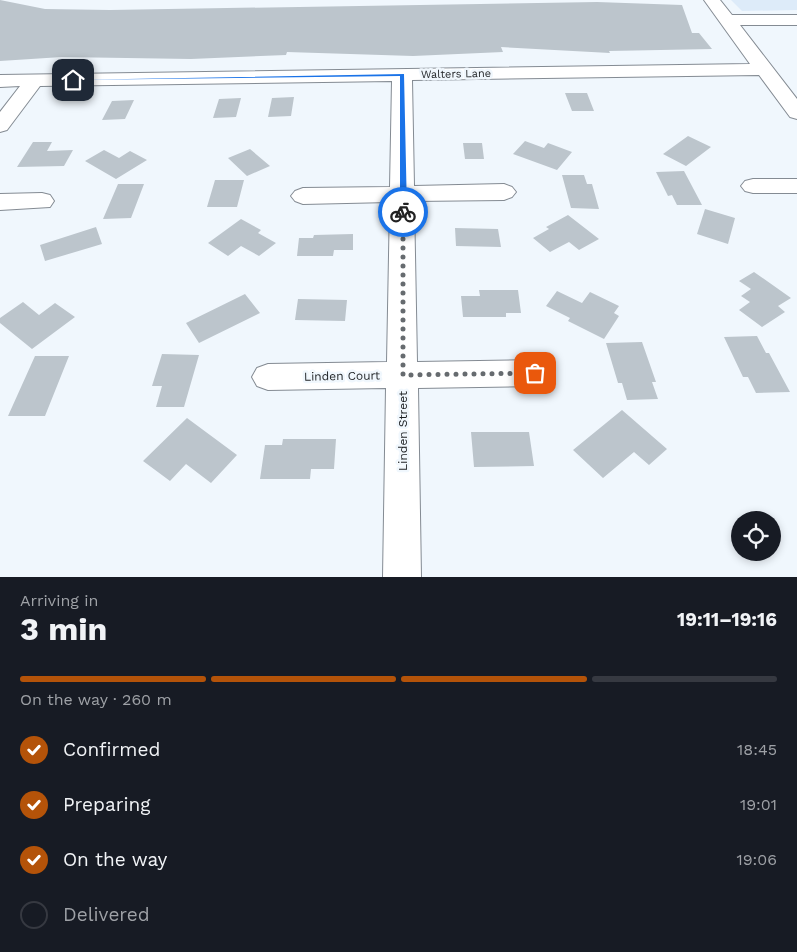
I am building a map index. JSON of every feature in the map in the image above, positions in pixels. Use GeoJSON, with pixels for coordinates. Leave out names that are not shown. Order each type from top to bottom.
{"type":"FeatureCollection","features":[{"type":"Feature","properties":{"kind":"street"},"geometry":{"type":"LineString","coordinates":[[712,0],[762,69],[797,113]]}},
{"type":"Feature","properties":{"kind":"street"},"geometry":{"type":"LineString","coordinates":[[728,20],[797,20]]}},
{"type":"Feature","properties":{"kind":"street","name":"Walters Lane"},"geometry":{"type":"LineString","coordinates":[[0,81],[762,69]]}},
{"type":"Feature","properties":{"kind":"street","name":"Linden Street"},"geometry":{"type":"LineString","coordinates":[[402,75],[402,577]]}},
{"type":"Feature","properties":{"kind":"street"},"geometry":{"type":"LineString","coordinates":[[0,126],[34,81]]}},
{"type":"Feature","properties":{"kind":"street"},"geometry":{"type":"LineString","coordinates":[[753,186],[797,186]]}},
{"type":"Feature","properties":{"kind":"street"},"geometry":{"type":"LineString","coordinates":[[303,196],[403,196],[453,192],[504,192]]}},
{"type":"Feature","properties":{"kind":"street"},"geometry":{"type":"LineString","coordinates":[[0,202],[42,202]]}},
{"type":"Feature","properties":{"kind":"street","name":"Linden Court"},"geometry":{"type":"LineString","coordinates":[[268,377],[535,373]]}},
{"type":"Feature","properties":{"kind":"shaded area"},"geometry":{"type":"Polygon","coordinates":[[[731,0],[797,0],[797,10],[742,11],[731,0]]]}},
{"type":"Feature","properties":{"kind":"building"},"geometry":{"type":"Polygon","coordinates":[[[0,0],[45,9],[110,10],[597,2],[682,5],[692,33],[699,33],[712,49],[609,51],[610,53],[501,47],[503,52],[413,56],[287,52],[286,55],[191,59],[62,57],[0,61],[0,0]]]}},
{"type":"Feature","properties":{"kind":"building"},"geometry":{"type":"Polygon","coordinates":[[[565,93],[587,93],[594,111],[572,111],[565,93]]]}},
{"type":"Feature","properties":{"kind":"building"},"geometry":{"type":"Polygon","coordinates":[[[294,97],[291,116],[268,117],[272,98],[294,97]]]}},
{"type":"Feature","properties":{"kind":"building"},"geometry":{"type":"Polygon","coordinates":[[[241,98],[236,117],[213,118],[219,99],[241,98]]]}},
{"type":"Feature","properties":{"kind":"building"},"geometry":{"type":"Polygon","coordinates":[[[134,100],[125,119],[102,120],[112,101],[134,100]]]}},
{"type":"Feature","properties":{"kind":"building"},"geometry":{"type":"Polygon","coordinates":[[[688,136],[711,147],[686,166],[663,154],[688,136]]]}},
{"type":"Feature","properties":{"kind":"building"},"geometry":{"type":"Polygon","coordinates":[[[525,141],[544,148],[548,143],[572,152],[557,170],[513,154],[525,141]]]}},
{"type":"Feature","properties":{"kind":"building"},"geometry":{"type":"Polygon","coordinates":[[[33,142],[52,142],[47,151],[73,150],[64,166],[17,167],[33,142]]]}},
{"type":"Feature","properties":{"kind":"building"},"geometry":{"type":"Polygon","coordinates":[[[463,143],[482,143],[484,159],[465,159],[463,143]]]}},
{"type":"Feature","properties":{"kind":"building"},"geometry":{"type":"Polygon","coordinates":[[[250,149],[270,166],[247,176],[228,158],[250,149]]]}},
{"type":"Feature","properties":{"kind":"building"},"geometry":{"type":"Polygon","coordinates":[[[104,150],[119,158],[130,151],[147,160],[116,179],[85,161],[104,150]]]}},
{"type":"Feature","properties":{"kind":"building"},"geometry":{"type":"Polygon","coordinates":[[[684,171],[702,205],[677,205],[672,195],[668,196],[656,172],[684,171]]]}},
{"type":"Feature","properties":{"kind":"building"},"geometry":{"type":"Polygon","coordinates":[[[562,175],[584,175],[587,184],[592,184],[599,209],[571,208],[562,175]]]}},
{"type":"Feature","properties":{"kind":"building"},"geometry":{"type":"Polygon","coordinates":[[[215,180],[244,180],[237,207],[207,207],[215,180]]]}},
{"type":"Feature","properties":{"kind":"building"},"geometry":{"type":"Polygon","coordinates":[[[118,184],[144,184],[131,218],[103,219],[118,184]]]}},
{"type":"Feature","properties":{"kind":"building"},"geometry":{"type":"Polygon","coordinates":[[[705,209],[735,218],[728,244],[697,234],[705,209]]]}},
{"type":"Feature","properties":{"kind":"building"},"geometry":{"type":"Polygon","coordinates":[[[568,215],[599,239],[579,250],[569,242],[550,252],[533,238],[549,229],[546,227],[568,215]]]}},
{"type":"Feature","properties":{"kind":"building"},"geometry":{"type":"Polygon","coordinates":[[[241,219],[261,230],[258,233],[276,243],[259,256],[241,246],[228,256],[208,243],[241,219]]]}},
{"type":"Feature","properties":{"kind":"building"},"geometry":{"type":"Polygon","coordinates":[[[96,227],[102,244],[45,261],[40,245],[96,227]]]}},
{"type":"Feature","properties":{"kind":"building"},"geometry":{"type":"Polygon","coordinates":[[[455,228],[498,229],[501,247],[456,246],[455,228]]]}},
{"type":"Feature","properties":{"kind":"building"},"geometry":{"type":"Polygon","coordinates":[[[353,234],[353,250],[334,250],[333,256],[297,256],[299,238],[313,238],[314,235],[353,234]]]}},
{"type":"Feature","properties":{"kind":"building"},"geometry":{"type":"Polygon","coordinates":[[[754,272],[791,298],[778,306],[785,312],[762,327],[739,310],[750,302],[741,296],[751,289],[739,281],[754,272]]]}},
{"type":"Feature","properties":{"kind":"building"},"geometry":{"type":"Polygon","coordinates":[[[479,290],[518,290],[521,313],[506,313],[506,317],[463,317],[461,296],[480,296],[479,290]]]}},
{"type":"Feature","properties":{"kind":"building"},"geometry":{"type":"Polygon","coordinates":[[[557,291],[582,303],[590,292],[619,306],[614,313],[619,316],[604,339],[568,321],[570,318],[546,306],[557,291]]]}},
{"type":"Feature","properties":{"kind":"building"},"geometry":{"type":"Polygon","coordinates":[[[245,294],[260,313],[199,343],[186,323],[245,294]]]}},
{"type":"Feature","properties":{"kind":"building"},"geometry":{"type":"Polygon","coordinates":[[[298,299],[347,300],[345,321],[295,320],[298,299]]]}},
{"type":"Feature","properties":{"kind":"building"},"geometry":{"type":"Polygon","coordinates":[[[23,302],[39,315],[55,303],[75,317],[32,349],[0,323],[0,318],[23,302]]]}},
{"type":"Feature","properties":{"kind":"building"},"geometry":{"type":"Polygon","coordinates":[[[757,336],[766,353],[769,353],[790,392],[756,393],[748,377],[743,377],[724,337],[757,336]]]}},
{"type":"Feature","properties":{"kind":"building"},"geometry":{"type":"Polygon","coordinates":[[[642,342],[656,382],[652,382],[658,399],[627,400],[622,383],[618,383],[606,343],[642,342]]]}},
{"type":"Feature","properties":{"kind":"building"},"geometry":{"type":"Polygon","coordinates":[[[162,354],[199,355],[184,407],[156,407],[162,386],[152,386],[162,354]]]}},
{"type":"Feature","properties":{"kind":"building"},"geometry":{"type":"Polygon","coordinates":[[[35,356],[69,356],[45,416],[8,416],[35,356]]]}},
{"type":"Feature","properties":{"kind":"building"},"geometry":{"type":"Polygon","coordinates":[[[622,410],[667,449],[649,465],[634,452],[603,478],[573,450],[622,410]]]}},
{"type":"Feature","properties":{"kind":"building"},"geometry":{"type":"Polygon","coordinates":[[[187,418],[237,455],[211,483],[186,464],[170,481],[143,461],[187,418]]]}},
{"type":"Feature","properties":{"kind":"building"},"geometry":{"type":"Polygon","coordinates":[[[471,432],[529,432],[534,466],[474,467],[471,432]]]}},
{"type":"Feature","properties":{"kind":"building"},"geometry":{"type":"Polygon","coordinates":[[[283,439],[336,439],[334,469],[311,469],[310,479],[260,479],[265,445],[282,445],[283,439]]]}},
{"type":"Feature","properties":{"kind":"way so far"},"geometry":{"type":"LineString","coordinates":[[403,212],[403,375],[535,373]]}},
{"type":"Feature","properties":{"kind":"route"},"geometry":{"type":"LineString","coordinates":[[73,80],[402,75],[403,212]]}}]}
